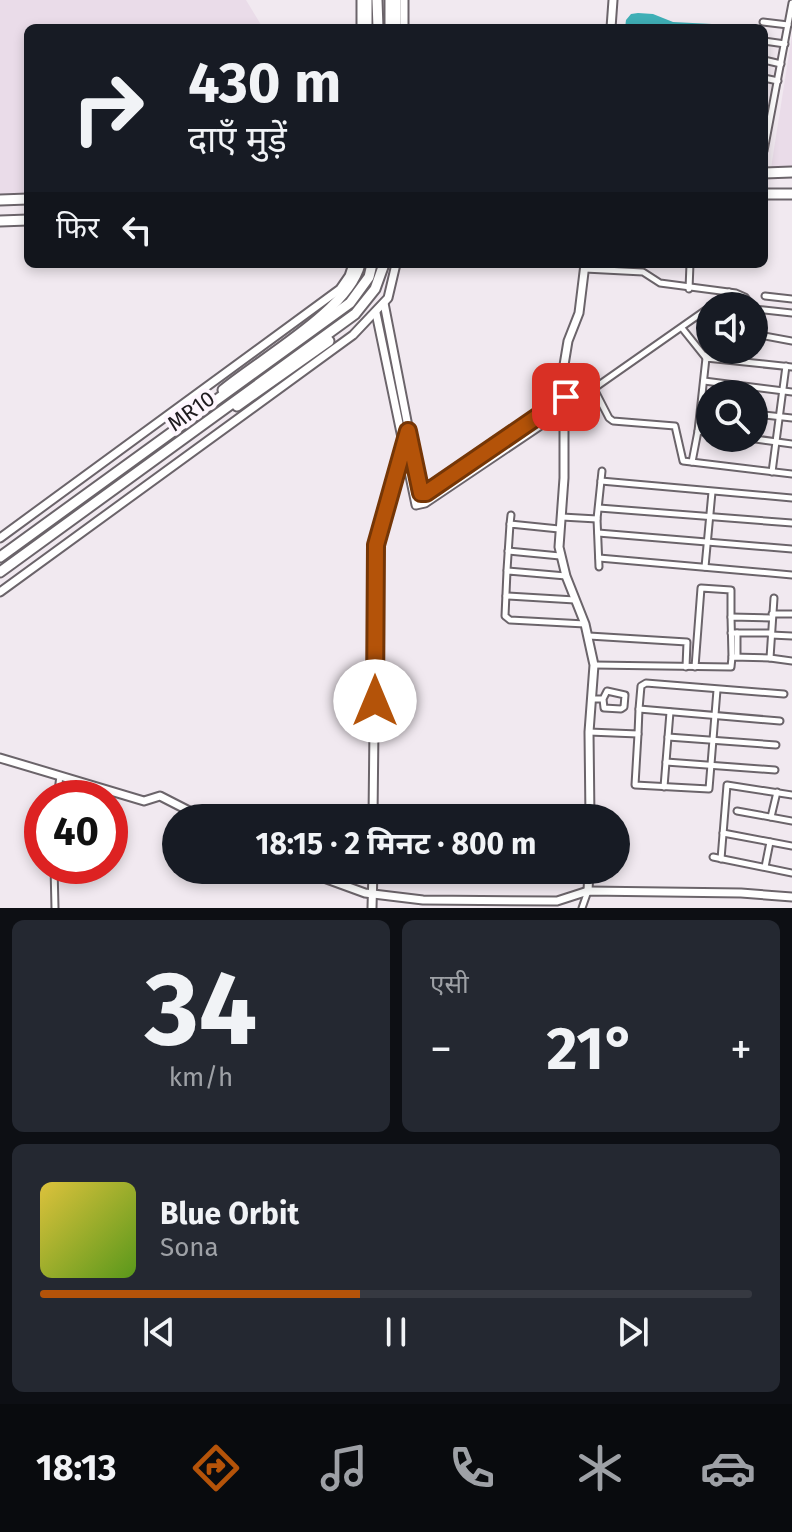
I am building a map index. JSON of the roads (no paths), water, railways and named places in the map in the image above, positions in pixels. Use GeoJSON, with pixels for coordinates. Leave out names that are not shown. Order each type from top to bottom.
{"type":"FeatureCollection","features":[{"type":"Feature","properties":{"kind":"main road"},"geometry":{"type":"LineString","coordinates":[[364,0],[364,24]]}},
{"type":"Feature","properties":{"kind":"main road"},"geometry":{"type":"LineString","coordinates":[[377,0],[378,24]]}},
{"type":"Feature","properties":{"kind":"main road"},"geometry":{"type":"LineString","coordinates":[[390,0],[390,24]]}},
{"type":"Feature","properties":{"kind":"main road"},"geometry":{"type":"LineString","coordinates":[[396,0],[396,24]]}},
{"type":"Feature","properties":{"kind":"main road"},"geometry":{"type":"LineString","coordinates":[[768,173],[792,172]]}},
{"type":"Feature","properties":{"kind":"main road"},"geometry":{"type":"LineString","coordinates":[[768,194],[792,194]]}},
{"type":"Feature","properties":{"kind":"main road"},"geometry":{"type":"LineString","coordinates":[[0,200],[24,199]]}},
{"type":"Feature","properties":{"kind":"main road"},"geometry":{"type":"LineString","coordinates":[[0,221],[24,220]]}},
{"type":"Feature","properties":{"kind":"main road"},"geometry":{"type":"LineString","coordinates":[[215,402],[222,391],[341,298],[358,268]]}},
{"type":"Feature","properties":{"kind":"main road","name":"MR10"},"geometry":{"type":"LineString","coordinates":[[0,557],[350,303],[369,277],[371,268]]}},
{"type":"Feature","properties":{"kind":"main road","name":"MR10"},"geometry":{"type":"LineString","coordinates":[[0,572],[355,314],[375,289],[384,268]]}},
{"type":"Feature","properties":{"kind":"main road"},"geometry":{"type":"LineString","coordinates":[[226,408],[239,406],[248,400],[368,309],[381,290],[385,268]]}},
{"type":"Feature","properties":{"kind":"street"},"geometry":{"type":"LineString","coordinates":[[404,0],[404,24]]}},
{"type":"Feature","properties":{"kind":"street"},"geometry":{"type":"LineString","coordinates":[[611,24],[613,0]]}},
{"type":"Feature","properties":{"kind":"street"},"geometry":{"type":"LineString","coordinates":[[768,131],[792,3]]}},
{"type":"Feature","properties":{"kind":"street"},"geometry":{"type":"LineString","coordinates":[[763,22],[788,25]]}},
{"type":"Feature","properties":{"kind":"street"},"geometry":{"type":"LineString","coordinates":[[768,42],[785,44]]}},
{"type":"Feature","properties":{"kind":"street"},"geometry":{"type":"LineString","coordinates":[[768,61],[781,64]]}},
{"type":"Feature","properties":{"kind":"street"},"geometry":{"type":"LineString","coordinates":[[768,79],[778,81]]}},
{"type":"Feature","properties":{"kind":"street"},"geometry":{"type":"LineString","coordinates":[[0,538],[340,289],[351,268]]}},
{"type":"Feature","properties":{"kind":"street"},"geometry":{"type":"LineString","coordinates":[[0,592],[353,335],[384,303],[395,268]]}},
{"type":"Feature","properties":{"kind":"street"},"geometry":{"type":"LineString","coordinates":[[585,268],[579,313],[568,341],[564,365],[566,408],[559,529],[561,557],[589,636],[594,665],[589,732],[590,804]]}},
{"type":"Feature","properties":{"kind":"street"},"geometry":{"type":"LineString","coordinates":[[604,268],[643,272],[660,283],[689,289],[729,292]]}},
{"type":"Feature","properties":{"kind":"street"},"geometry":{"type":"LineString","coordinates":[[689,289],[690,268]]}},
{"type":"Feature","properties":{"kind":"street"},"geometry":{"type":"LineString","coordinates":[[768,296],[792,299]]}},
{"type":"Feature","properties":{"kind":"street"},"geometry":{"type":"LineString","coordinates":[[384,303],[421,493],[426,493],[566,397]]}},
{"type":"Feature","properties":{"kind":"street"},"geometry":{"type":"LineString","coordinates":[[768,310],[792,313]]}},
{"type":"Feature","properties":{"kind":"street"},"geometry":{"type":"LineString","coordinates":[[376,313],[416,505],[425,503],[696,317]]}},
{"type":"Feature","properties":{"kind":"street"},"geometry":{"type":"LineString","coordinates":[[682,328],[696,346]]}},
{"type":"Feature","properties":{"kind":"street"},"geometry":{"type":"LineString","coordinates":[[768,337],[792,341]]}},
{"type":"Feature","properties":{"kind":"street"},"geometry":{"type":"LineString","coordinates":[[761,364],[789,367],[781,390],[772,472]]}},
{"type":"Feature","properties":{"kind":"street"},"geometry":{"type":"LineString","coordinates":[[593,387],[613,421],[675,426],[681,459],[792,474]]}},
{"type":"Feature","properties":{"kind":"street"},"geometry":{"type":"LineString","coordinates":[[768,388],[792,392]]}},
{"type":"Feature","properties":{"kind":"street"},"geometry":{"type":"LineString","coordinates":[[768,416],[792,418]]}},
{"type":"Feature","properties":{"kind":"street"},"geometry":{"type":"LineString","coordinates":[[373,804],[376,545],[408,431]]}},
{"type":"Feature","properties":{"kind":"street"},"geometry":{"type":"LineString","coordinates":[[692,462],[696,441]]}},
{"type":"Feature","properties":{"kind":"street"},"geometry":{"type":"LineString","coordinates":[[768,441],[792,444]]}},
{"type":"Feature","properties":{"kind":"street"},"geometry":{"type":"LineString","coordinates":[[599,567],[597,519],[602,471]]}},
{"type":"Feature","properties":{"kind":"street"},"geometry":{"type":"LineString","coordinates":[[601,481],[792,498]]}},
{"type":"Feature","properties":{"kind":"street"},"geometry":{"type":"LineString","coordinates":[[705,567],[712,492]]}},
{"type":"Feature","properties":{"kind":"street"},"geometry":{"type":"LineString","coordinates":[[599,508],[792,523]]}},
{"type":"Feature","properties":{"kind":"street"},"geometry":{"type":"LineString","coordinates":[[511,515],[506,620],[585,624]]}},
{"type":"Feature","properties":{"kind":"street"},"geometry":{"type":"LineString","coordinates":[[562,517],[597,519]]}},
{"type":"Feature","properties":{"kind":"street"},"geometry":{"type":"LineString","coordinates":[[510,524],[559,529]]}},
{"type":"Feature","properties":{"kind":"street"},"geometry":{"type":"LineString","coordinates":[[598,533],[792,549]]}},
{"type":"Feature","properties":{"kind":"street"},"geometry":{"type":"LineString","coordinates":[[508,551],[561,557]]}},
{"type":"Feature","properties":{"kind":"street"},"geometry":{"type":"LineString","coordinates":[[599,558],[792,575]]}},
{"type":"Feature","properties":{"kind":"street"},"geometry":{"type":"LineString","coordinates":[[507,571],[566,576]]}},
{"type":"Feature","properties":{"kind":"street"},"geometry":{"type":"LineString","coordinates":[[594,665],[686,667],[695,667],[731,667],[735,656],[731,590],[701,588],[695,667]]}},
{"type":"Feature","properties":{"kind":"street"},"geometry":{"type":"LineString","coordinates":[[506,596],[576,600]]}},
{"type":"Feature","properties":{"kind":"street"},"geometry":{"type":"LineString","coordinates":[[770,658],[774,598]]}},
{"type":"Feature","properties":{"kind":"street"},"geometry":{"type":"LineString","coordinates":[[731,617],[792,614]]}},
{"type":"Feature","properties":{"kind":"street"},"geometry":{"type":"LineString","coordinates":[[734,633],[792,636]]}},
{"type":"Feature","properties":{"kind":"street"},"geometry":{"type":"LineString","coordinates":[[589,636],[687,642],[686,667]]}},
{"type":"Feature","properties":{"kind":"street"},"geometry":{"type":"LineString","coordinates":[[735,656],[792,661]]}},
{"type":"Feature","properties":{"kind":"street"},"geometry":{"type":"LineString","coordinates":[[717,690],[709,789],[635,785],[643,684],[784,694]]}},
{"type":"Feature","properties":{"kind":"street"},"geometry":{"type":"LineString","coordinates":[[607,691],[623,692],[624,707],[604,708],[603,699],[607,691]]}},
{"type":"Feature","properties":{"kind":"street"},"geometry":{"type":"LineString","coordinates":[[592,699],[603,699]]}},
{"type":"Feature","properties":{"kind":"street"},"geometry":{"type":"LineString","coordinates":[[639,709],[780,721]]}},
{"type":"Feature","properties":{"kind":"street"},"geometry":{"type":"LineString","coordinates":[[664,787],[670,712]]}},
{"type":"Feature","properties":{"kind":"street"},"geometry":{"type":"LineString","coordinates":[[589,732],[638,734]]}},
{"type":"Feature","properties":{"kind":"street"},"geometry":{"type":"LineString","coordinates":[[668,737],[776,745]]}},
{"type":"Feature","properties":{"kind":"street"},"geometry":{"type":"LineString","coordinates":[[0,758],[144,801],[160,796],[176,804]]}},
{"type":"Feature","properties":{"kind":"street"},"geometry":{"type":"LineString","coordinates":[[666,762],[775,770]]}},
{"type":"Feature","properties":{"kind":"street"},"geometry":{"type":"LineString","coordinates":[[59,780],[60,776]]}},
{"type":"Feature","properties":{"kind":"street"},"geometry":{"type":"LineString","coordinates":[[721,859],[727,785],[792,795]]}},
{"type":"Feature","properties":{"kind":"street"},"geometry":{"type":"LineString","coordinates":[[771,817],[777,792]]}},
{"type":"Feature","properties":{"kind":"street"},"geometry":{"type":"LineString","coordinates":[[737,811],[792,821]]}},
{"type":"Feature","properties":{"kind":"street"},"geometry":{"type":"LineString","coordinates":[[723,833],[792,846]]}},
{"type":"Feature","properties":{"kind":"street"},"geometry":{"type":"LineString","coordinates":[[765,867],[770,842]]}},
{"type":"Feature","properties":{"kind":"street"},"geometry":{"type":"LineString","coordinates":[[713,857],[792,873]]}},
{"type":"Feature","properties":{"kind":"street"},"geometry":{"type":"LineString","coordinates":[[54,884],[55,908]]}},
{"type":"Feature","properties":{"kind":"street"},"geometry":{"type":"LineString","coordinates":[[343,884],[373,894],[423,900],[557,901],[588,891],[741,893],[792,897]]}},
{"type":"Feature","properties":{"kind":"street"},"geometry":{"type":"LineString","coordinates":[[372,908],[373,884]]}},
{"type":"Feature","properties":{"kind":"street"},"geometry":{"type":"LineString","coordinates":[[582,908],[588,884]]}},
{"type":"Feature","properties":{"kind":"water"},"geometry":{"type":"Polygon","coordinates":[[[631,14],[653,14],[673,22],[712,24],[626,24],[631,14]]]}}]}
